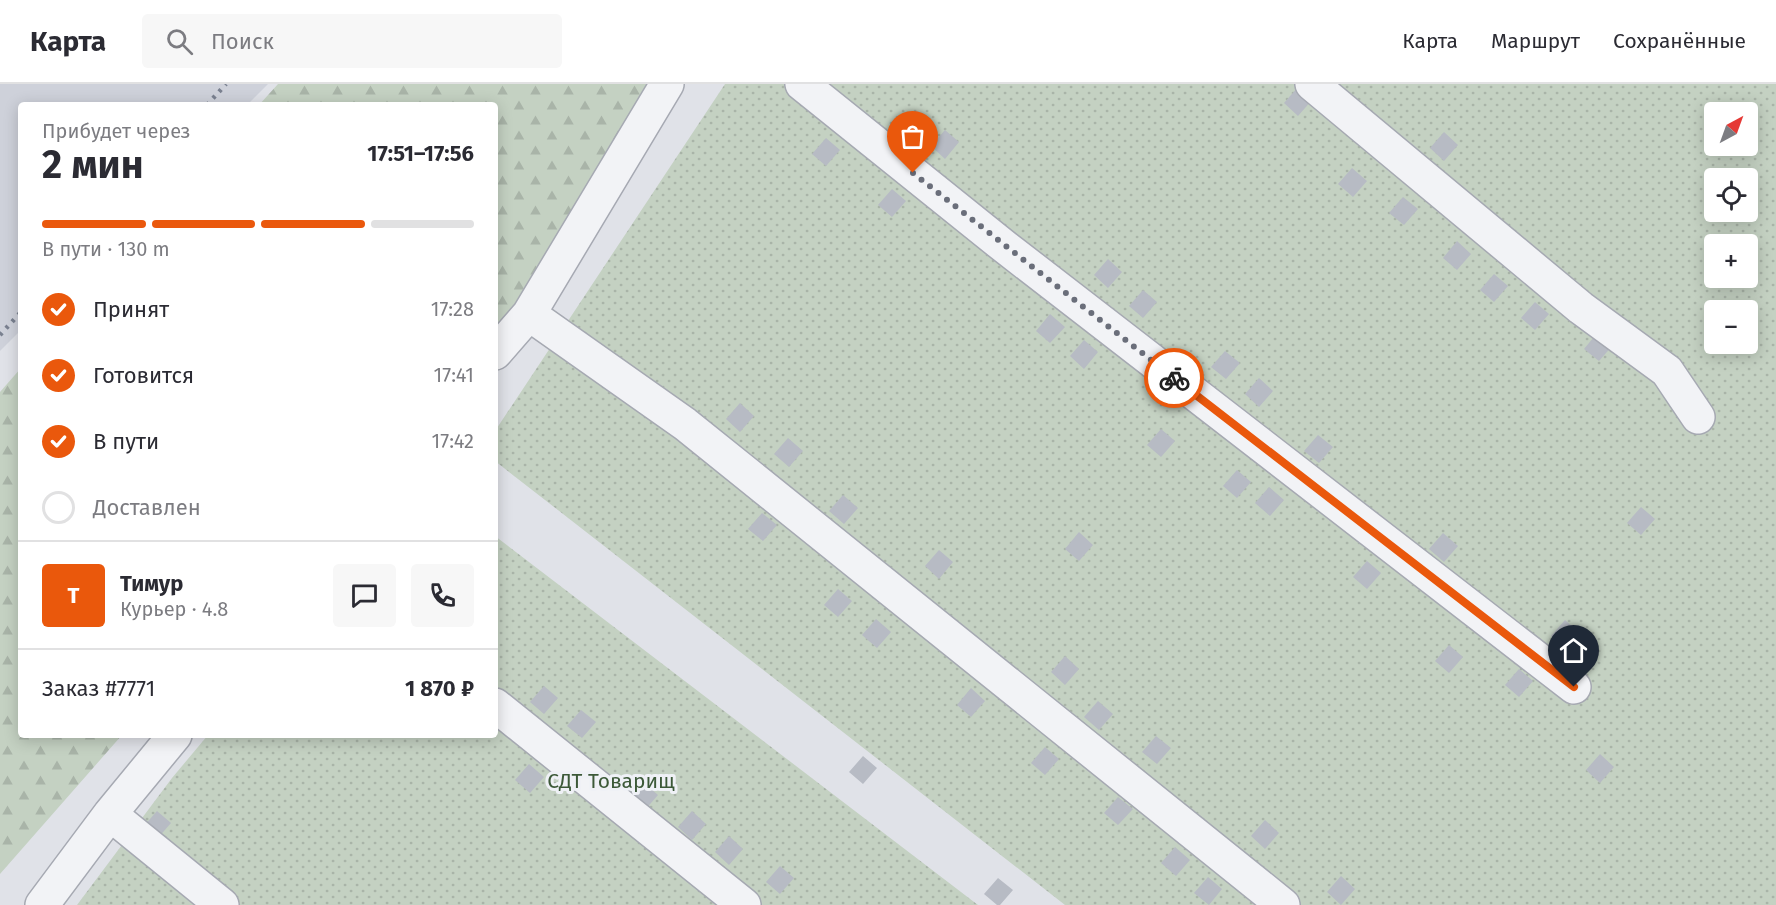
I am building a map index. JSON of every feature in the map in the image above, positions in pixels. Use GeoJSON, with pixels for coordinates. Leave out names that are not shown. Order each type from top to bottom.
{"type":"FeatureCollection","features":[{"type":"Feature","properties":{"kind":"street"},"geometry":{"type":"LineString","coordinates":[[498,350],[529,314],[667,84]]}},
{"type":"Feature","properties":{"kind":"street"},"geometry":{"type":"LineString","coordinates":[[802,84],[1005,247],[1574,687]]}},
{"type":"Feature","properties":{"kind":"street"},"geometry":{"type":"LineString","coordinates":[[1311,84],[1581,308],[1666,371],[1698,417]]}},
{"type":"Feature","properties":{"kind":"street"},"geometry":{"type":"LineString","coordinates":[[529,314],[685,424],[1283,905]]}},
{"type":"Feature","properties":{"kind":"street"},"geometry":{"type":"LineString","coordinates":[[498,707],[744,905]]}},
{"type":"Feature","properties":{"kind":"street"},"geometry":{"type":"LineString","coordinates":[[42,905],[110,814],[173,738]]}},
{"type":"Feature","properties":{"kind":"street"},"geometry":{"type":"LineString","coordinates":[[110,814],[222,905]]}},
{"type":"Feature","properties":{"kind":"shaded area"},"geometry":{"type":"Polygon","coordinates":[[[0,84],[268,84],[250,102],[18,102],[18,333],[0,351],[0,84]]]}},
{"type":"Feature","properties":{"kind":"green space"},"geometry":{"type":"Polygon","coordinates":[[[278,84],[656,84],[527,303],[498,330],[498,102],[262,102],[278,84]]]}},
{"type":"Feature","properties":{"kind":"green space"},"geometry":{"type":"Polygon","coordinates":[[[725,84],[1776,84],[1776,905],[1065,905],[498,463],[498,426],[725,84]]]}},
{"type":"Feature","properties":{"kind":"green space"},"geometry":{"type":"Polygon","coordinates":[[[18,371],[18,738],[119,738],[0,874],[0,392],[18,371]]]}},
{"type":"Feature","properties":{"kind":"green space","name":"СДТ Товарищ"},"geometry":{"type":"Polygon","coordinates":[[[498,538],[978,905],[77,905],[172,778],[205,738],[498,738],[498,538]]]}},
{"type":"Feature","properties":{"kind":"building"},"geometry":{"type":"Polygon","coordinates":[[[1298,87],[1312,100],[1298,116],[1284,103],[1298,87]]]}},
{"type":"Feature","properties":{"kind":"building"},"geometry":{"type":"Polygon","coordinates":[[[945,130],[959,142],[945,159],[931,146],[945,130]]]}},
{"type":"Feature","properties":{"kind":"building"},"geometry":{"type":"Polygon","coordinates":[[[1444,132],[1458,145],[1444,161],[1430,148],[1444,132]]]}},
{"type":"Feature","properties":{"kind":"building"},"geometry":{"type":"Polygon","coordinates":[[[826,138],[840,150],[826,166],[812,154],[826,138]]]}},
{"type":"Feature","properties":{"kind":"building"},"geometry":{"type":"Polygon","coordinates":[[[1352,168],[1367,181],[1353,197],[1338,184],[1352,168]]]}},
{"type":"Feature","properties":{"kind":"building"},"geometry":{"type":"Polygon","coordinates":[[[892,189],[906,201],[892,217],[878,205],[892,189]]]}},
{"type":"Feature","properties":{"kind":"building"},"geometry":{"type":"Polygon","coordinates":[[[1403,197],[1418,209],[1404,225],[1389,213],[1403,197]]]}},
{"type":"Feature","properties":{"kind":"building"},"geometry":{"type":"Polygon","coordinates":[[[1457,241],[1471,254],[1457,270],[1443,258],[1457,241]]]}},
{"type":"Feature","properties":{"kind":"building"},"geometry":{"type":"Polygon","coordinates":[[[1108,259],[1122,272],[1108,288],[1094,275],[1108,259]]]}},
{"type":"Feature","properties":{"kind":"building"},"geometry":{"type":"Polygon","coordinates":[[[1494,274],[1508,286],[1494,302],[1480,290],[1494,274]]]}},
{"type":"Feature","properties":{"kind":"building"},"geometry":{"type":"Polygon","coordinates":[[[1143,290],[1157,302],[1143,318],[1129,306],[1143,290]]]}},
{"type":"Feature","properties":{"kind":"building"},"geometry":{"type":"Polygon","coordinates":[[[1535,302],[1549,314],[1535,330],[1521,318],[1535,302]]]}},
{"type":"Feature","properties":{"kind":"building"},"geometry":{"type":"Polygon","coordinates":[[[1050,314],[1065,327],[1050,343],[1036,331],[1050,314]]]}},
{"type":"Feature","properties":{"kind":"building"},"geometry":{"type":"Polygon","coordinates":[[[1598,332],[1613,345],[1599,361],[1584,349],[1598,332]]]}},
{"type":"Feature","properties":{"kind":"building"},"geometry":{"type":"Polygon","coordinates":[[[1084,340],[1098,352],[1084,369],[1070,356],[1084,340]]]}},
{"type":"Feature","properties":{"kind":"building"},"geometry":{"type":"Polygon","coordinates":[[[1225,351],[1240,363],[1226,379],[1211,367],[1225,351]]]}},
{"type":"Feature","properties":{"kind":"building"},"geometry":{"type":"Polygon","coordinates":[[[1259,378],[1273,391],[1259,407],[1245,394],[1259,378]]]}},
{"type":"Feature","properties":{"kind":"building"},"geometry":{"type":"Polygon","coordinates":[[[740,403],[754,416],[740,432],[726,419],[740,403]]]}},
{"type":"Feature","properties":{"kind":"building"},"geometry":{"type":"Polygon","coordinates":[[[1161,429],[1175,441],[1161,457],[1147,445],[1161,429]]]}},
{"type":"Feature","properties":{"kind":"building"},"geometry":{"type":"Polygon","coordinates":[[[1318,435],[1333,447],[1319,463],[1304,451],[1318,435]]]}},
{"type":"Feature","properties":{"kind":"building"},"geometry":{"type":"Polygon","coordinates":[[[788,438],[803,451],[789,467],[774,454],[788,438]]]}},
{"type":"Feature","properties":{"kind":"building"},"geometry":{"type":"Polygon","coordinates":[[[1237,470],[1251,482],[1237,498],[1223,486],[1237,470]]]}},
{"type":"Feature","properties":{"kind":"building"},"geometry":{"type":"Polygon","coordinates":[[[1269,487],[1284,500],[1270,516],[1255,503],[1269,487]]]}},
{"type":"Feature","properties":{"kind":"building"},"geometry":{"type":"Polygon","coordinates":[[[843,495],[858,508],[844,524],[829,511],[843,495]]]}},
{"type":"Feature","properties":{"kind":"building"},"geometry":{"type":"Polygon","coordinates":[[[1641,507],[1655,519],[1641,535],[1627,523],[1641,507]]]}},
{"type":"Feature","properties":{"kind":"building"},"geometry":{"type":"Polygon","coordinates":[[[762,513],[777,525],[763,541],[748,529],[762,513]]]}},
{"type":"Feature","properties":{"kind":"building"},"geometry":{"type":"Polygon","coordinates":[[[1079,532],[1093,545],[1079,561],[1065,549],[1079,532]]]}},
{"type":"Feature","properties":{"kind":"building"},"geometry":{"type":"Polygon","coordinates":[[[1443,533],[1458,546],[1444,562],[1429,549],[1443,533]]]}},
{"type":"Feature","properties":{"kind":"building"},"geometry":{"type":"Polygon","coordinates":[[[939,550],[953,562],[939,579],[925,566],[939,550]]]}},
{"type":"Feature","properties":{"kind":"building"},"geometry":{"type":"Polygon","coordinates":[[[1367,561],[1381,573],[1367,589],[1353,577],[1367,561]]]}},
{"type":"Feature","properties":{"kind":"building"},"geometry":{"type":"Polygon","coordinates":[[[838,589],[852,601],[838,617],[824,605],[838,589]]]}},
{"type":"Feature","properties":{"kind":"building"},"geometry":{"type":"Polygon","coordinates":[[[876,619],[891,632],[877,648],[862,635],[876,619]]]}},
{"type":"Feature","properties":{"kind":"building"},"geometry":{"type":"Polygon","coordinates":[[[1565,620],[1579,632],[1565,648],[1551,636],[1565,620]]]}},
{"type":"Feature","properties":{"kind":"building"},"geometry":{"type":"Polygon","coordinates":[[[1449,645],[1463,657],[1449,673],[1435,661],[1449,645]]]}},
{"type":"Feature","properties":{"kind":"building"},"geometry":{"type":"Polygon","coordinates":[[[1065,656],[1079,669],[1065,685],[1051,672],[1065,656]]]}},
{"type":"Feature","properties":{"kind":"building"},"geometry":{"type":"Polygon","coordinates":[[[1519,669],[1533,681],[1519,697],[1505,685],[1519,669]]]}},
{"type":"Feature","properties":{"kind":"building"},"geometry":{"type":"Polygon","coordinates":[[[544,686],[558,698],[544,714],[530,702],[544,686]]]}},
{"type":"Feature","properties":{"kind":"building"},"geometry":{"type":"Polygon","coordinates":[[[971,688],[985,701],[971,717],[957,705],[971,688]]]}},
{"type":"Feature","properties":{"kind":"building"},"geometry":{"type":"Polygon","coordinates":[[[1098,701],[1113,714],[1099,730],[1084,717],[1098,701]]]}},
{"type":"Feature","properties":{"kind":"building"},"geometry":{"type":"Polygon","coordinates":[[[581,710],[596,722],[582,738],[567,726],[581,710]]]}},
{"type":"Feature","properties":{"kind":"building"},"geometry":{"type":"Polygon","coordinates":[[[1156,736],[1171,748],[1157,764],[1142,752],[1156,736]]]}},
{"type":"Feature","properties":{"kind":"building"},"geometry":{"type":"Polygon","coordinates":[[[1045,747],[1059,759],[1045,775],[1031,763],[1045,747]]]}},
{"type":"Feature","properties":{"kind":"building"},"geometry":{"type":"Polygon","coordinates":[[[1600,754],[1614,767],[1600,783],[1586,770],[1600,754]]]}},
{"type":"Feature","properties":{"kind":"building"},"geometry":{"type":"Polygon","coordinates":[[[863,756],[877,768],[863,784],[849,772],[863,756]]]}},
{"type":"Feature","properties":{"kind":"building"},"geometry":{"type":"Polygon","coordinates":[[[529,764],[544,777],[530,793],[515,780],[529,764]]]}},
{"type":"Feature","properties":{"kind":"building"},"geometry":{"type":"Polygon","coordinates":[[[643,782],[658,795],[644,811],[629,798],[643,782]]]}},
{"type":"Feature","properties":{"kind":"building"},"geometry":{"type":"Polygon","coordinates":[[[1118,797],[1133,809],[1118,825],[1104,813],[1118,797]]]}},
{"type":"Feature","properties":{"kind":"building"},"geometry":{"type":"Polygon","coordinates":[[[157,811],[171,823],[157,839],[143,827],[157,811]]]}},
{"type":"Feature","properties":{"kind":"building"},"geometry":{"type":"Polygon","coordinates":[[[692,811],[706,824],[692,840],[678,827],[692,811]]]}},
{"type":"Feature","properties":{"kind":"building"},"geometry":{"type":"Polygon","coordinates":[[[1265,820],[1279,833],[1265,849],[1251,836],[1265,820]]]}},
{"type":"Feature","properties":{"kind":"building"},"geometry":{"type":"Polygon","coordinates":[[[729,836],[743,849],[729,865],[715,852],[729,836]]]}},
{"type":"Feature","properties":{"kind":"building"},"geometry":{"type":"Polygon","coordinates":[[[1175,847],[1190,860],[1176,876],[1161,863],[1175,847]]]}},
{"type":"Feature","properties":{"kind":"building"},"geometry":{"type":"Polygon","coordinates":[[[780,866],[794,878],[780,894],[766,882],[780,866]]]}},
{"type":"Feature","properties":{"kind":"building"},"geometry":{"type":"Polygon","coordinates":[[[1341,876],[1355,889],[1341,905],[1327,892],[1341,876]]]}},
{"type":"Feature","properties":{"kind":"building"},"geometry":{"type":"Polygon","coordinates":[[[1208,877],[1222,889],[1209,905],[1194,893],[1208,877]]]}},
{"type":"Feature","properties":{"kind":"building"},"geometry":{"type":"Polygon","coordinates":[[[998,878],[1013,890],[1000,905],[984,894],[998,878]]]}},
{"type":"Feature","properties":{"kind":"railway"},"geometry":{"type":"LineString","coordinates":[[210,102],[226,84]]}},
{"type":"Feature","properties":{"kind":"railway"},"geometry":{"type":"LineString","coordinates":[[0,335],[18,315]]}},
{"type":"Feature","properties":{"kind":"way so far"},"geometry":{"type":"LineString","coordinates":[[913,173],[1174,378]]}},
{"type":"Feature","properties":{"kind":"route"},"geometry":{"type":"LineString","coordinates":[[1174,378],[1574,687]]}}]}
